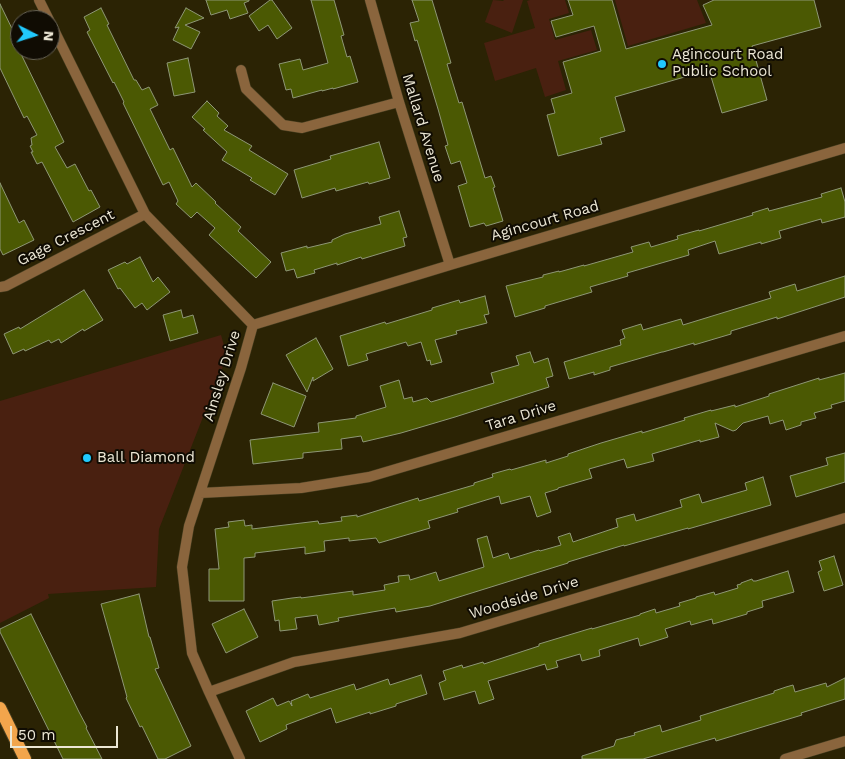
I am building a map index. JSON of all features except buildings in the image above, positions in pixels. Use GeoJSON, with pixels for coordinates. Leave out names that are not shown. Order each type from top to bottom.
{"type":"FeatureCollection","features":[{"type":"Feature","properties":{"kind":"main road"},"geometry":{"type":"LineString","coordinates":[[0,708],[25,759]]}},
{"type":"Feature","properties":{"kind":"street","name":"Mallard Avenue"},"geometry":{"type":"LineString","coordinates":[[370,0],[399,102],[450,264]]}},
{"type":"Feature","properties":{"kind":"street","name":"Ainsley Drive"},"geometry":{"type":"LineString","coordinates":[[60,41],[145,214],[253,325],[241,368],[189,526],[182,567],[192,653],[240,759]]}},
{"type":"Feature","properties":{"kind":"street"},"geometry":{"type":"LineString","coordinates":[[241,70],[246,89],[283,125],[302,128],[399,102]]}},
{"type":"Feature","properties":{"kind":"street","name":"Agincourt Road"},"geometry":{"type":"LineString","coordinates":[[253,325],[450,264],[845,148]]}},
{"type":"Feature","properties":{"kind":"street","name":"Gage Crescent"},"geometry":{"type":"LineString","coordinates":[[0,287],[6,286],[145,214]]}},
{"type":"Feature","properties":{"kind":"street","name":"Tara Drive"},"geometry":{"type":"LineString","coordinates":[[200,494],[301,488],[369,477],[845,336]]}},
{"type":"Feature","properties":{"kind":"street","name":"Woodside Drive"},"geometry":{"type":"LineString","coordinates":[[209,692],[294,662],[460,633],[845,518]]}},
{"type":"Feature","properties":{"kind":"street"},"geometry":{"type":"LineString","coordinates":[[786,759],[845,741]]}},
{"type":"Feature","properties":{"kind":"shaded area"},"geometry":{"type":"Polygon","coordinates":[[[493,0],[523,0],[512,33],[485,22],[493,0]]]}},
{"type":"Feature","properties":{"kind":"shaded area"},"geometry":{"type":"Polygon","coordinates":[[[565,0],[569,13],[549,19],[555,40],[591,30],[597,50],[558,61],[566,90],[545,97],[536,68],[495,81],[484,43],[535,28],[527,1],[565,0]]]}},
{"type":"Feature","properties":{"kind":"shaded area"},"geometry":{"type":"Polygon","coordinates":[[[615,0],[697,0],[706,23],[628,46],[615,0]]]}},
{"type":"Feature","properties":{"kind":"shaded area"},"geometry":{"type":"Polygon","coordinates":[[[221,335],[227,356],[159,529],[156,587],[48,594],[49,598],[0,623],[0,401],[221,335]]]}},
{"type":"Feature","properties":{"kind":"place","name":"Agincourt Road Public School"},"geometry":{"type":"Point","coordinates":[662,64]}},
{"type":"Feature","properties":{"kind":"place","name":"Ball Diamond"},"geometry":{"type":"Point","coordinates":[87,458]}}]}
